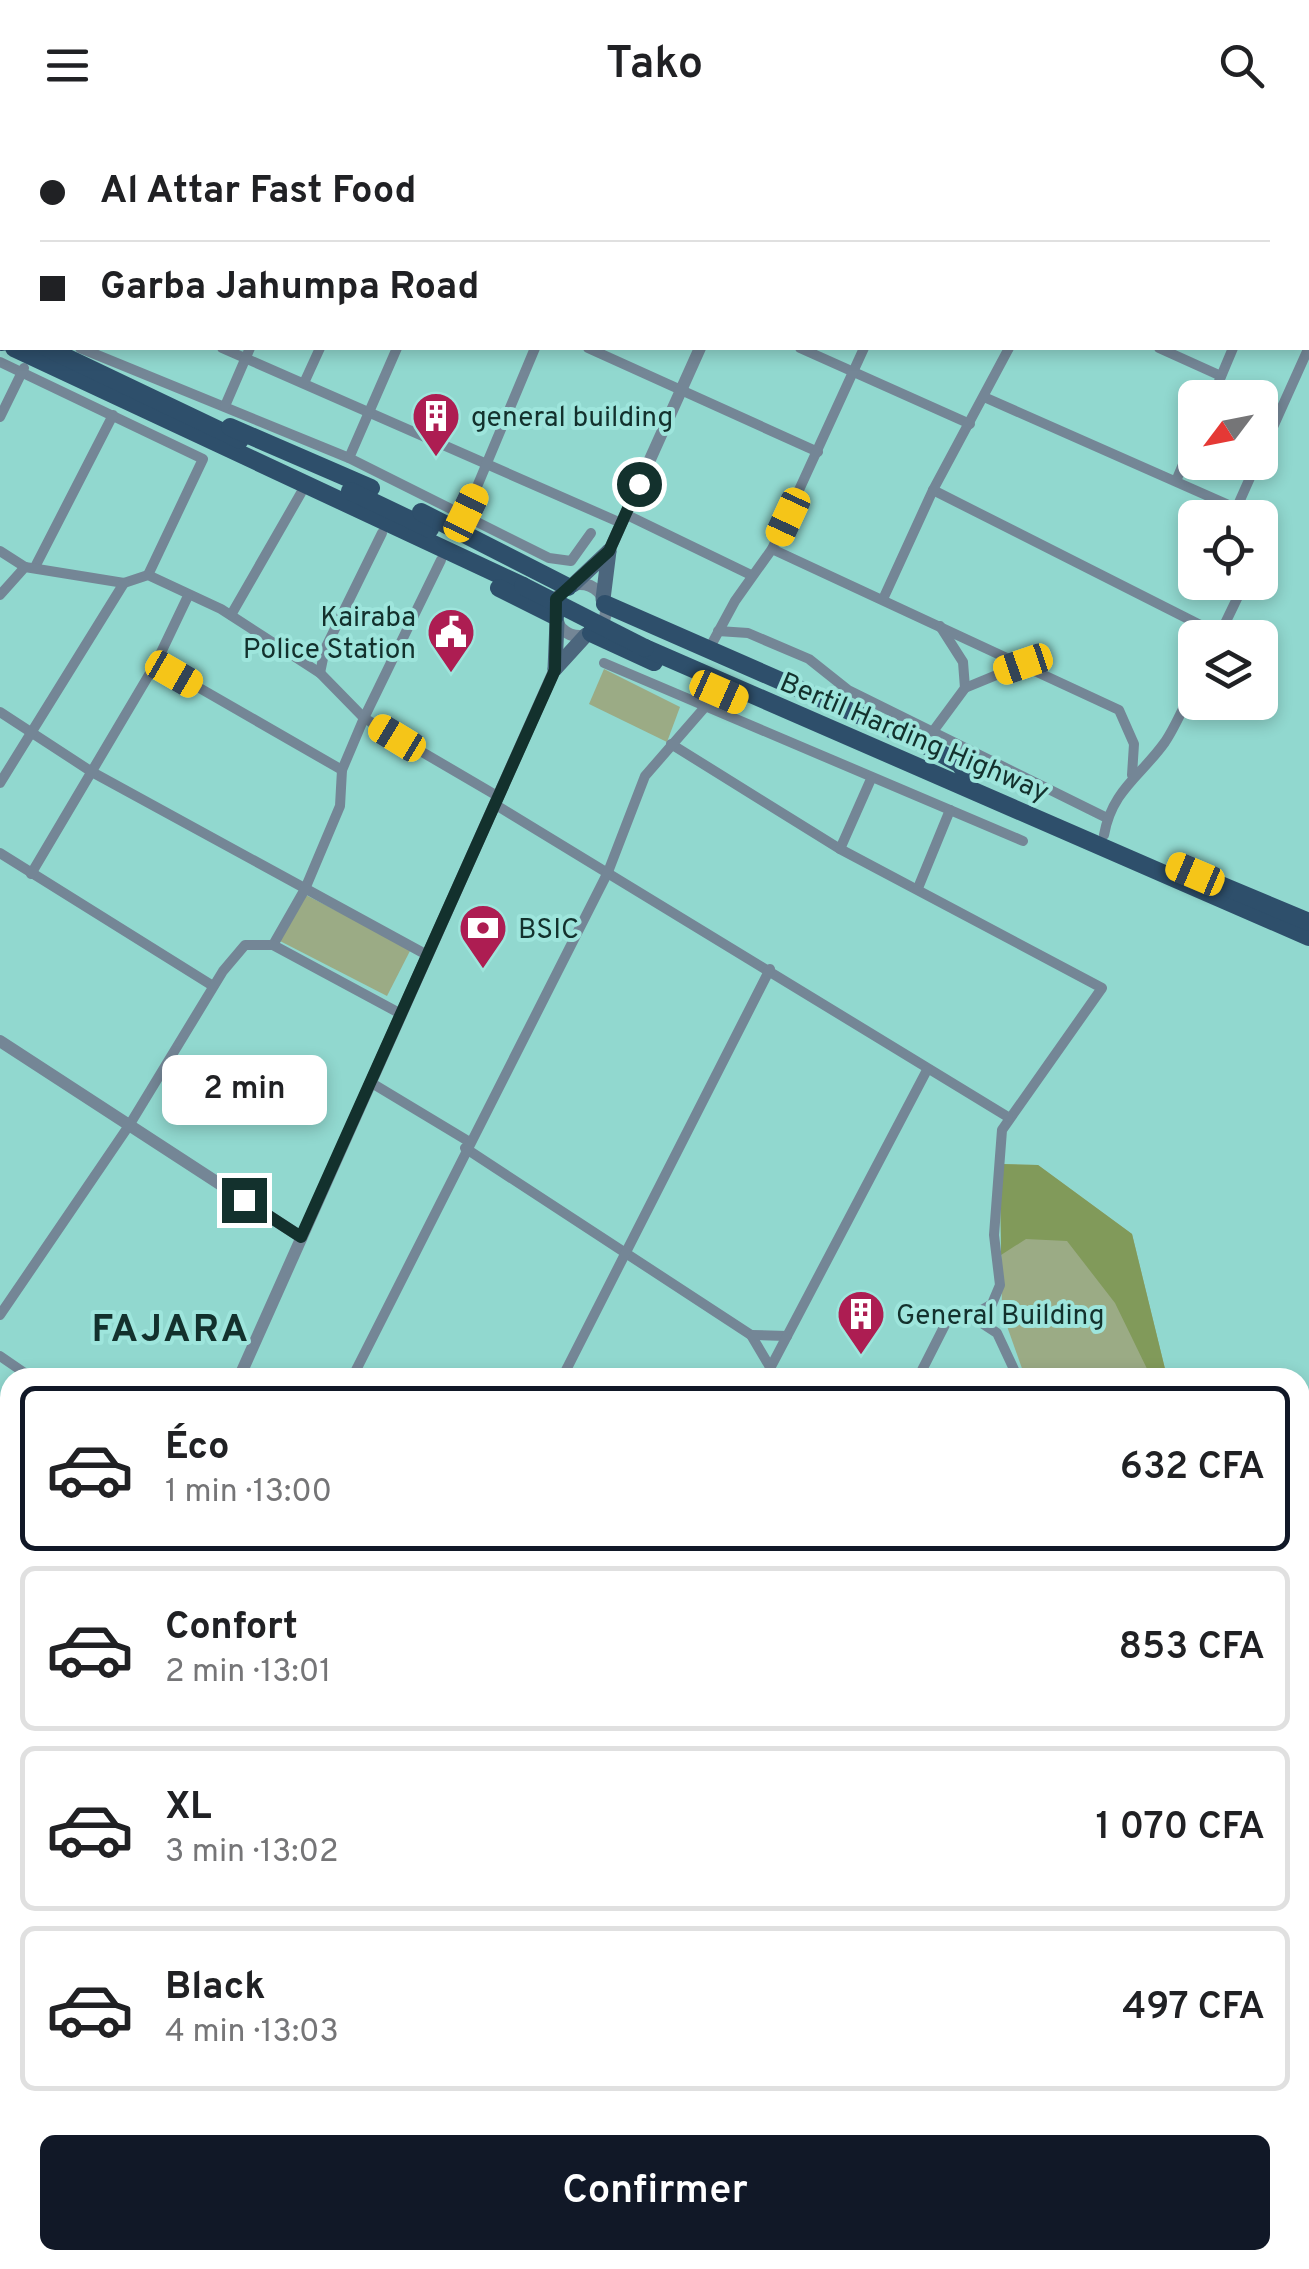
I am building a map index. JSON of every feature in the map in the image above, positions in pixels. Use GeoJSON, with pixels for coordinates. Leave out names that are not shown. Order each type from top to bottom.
{"type":"FeatureCollection","features":[{"type":"Feature","properties":{"kind":"main road","name":"Bertil Harding Highway"},"geometry":{"type":"LineString","coordinates":[[28,355],[214,433],[719,671],[1309,937]]}},
{"type":"Feature","properties":{"kind":"main road"},"geometry":{"type":"LineString","coordinates":[[555,670],[556,619],[230,456],[214,433],[242,430],[318,462],[571,586],[609,551]]}},
{"type":"Feature","properties":{"kind":"main road"},"geometry":{"type":"LineString","coordinates":[[555,670],[589,634],[908,774],[965,781],[960,764],[918,741],[604,601],[609,551]]}},
{"type":"Feature","properties":{"kind":"main road","name":"Bertil Harding Highway"},"geometry":{"type":"LineString","coordinates":[[965,781],[1105,827],[1309,922]]}},
{"type":"Feature","properties":{"kind":"street"},"geometry":{"type":"LineString","coordinates":[[304,384],[319,350]]}},
{"type":"Feature","properties":{"kind":"street"},"geometry":{"type":"LineString","coordinates":[[350,458],[396,350]]}},
{"type":"Feature","properties":{"kind":"street"},"geometry":{"type":"LineString","coordinates":[[466,513],[534,350]]}},
{"type":"Feature","properties":{"kind":"street"},"geometry":{"type":"LineString","coordinates":[[592,350],[818,452]]}},
{"type":"Feature","properties":{"kind":"street"},"geometry":{"type":"LineString","coordinates":[[609,551],[699,350]]}},
{"type":"Feature","properties":{"kind":"street"},"geometry":{"type":"LineString","coordinates":[[804,350],[970,424]]}},
{"type":"Feature","properties":{"kind":"street"},"geometry":{"type":"LineString","coordinates":[[708,649],[751,575],[772,549],[863,350]]}},
{"type":"Feature","properties":{"kind":"street"},"geometry":{"type":"LineString","coordinates":[[884,597],[933,490],[1008,350]]}},
{"type":"Feature","properties":{"kind":"street"},"geometry":{"type":"LineString","coordinates":[[1163,350],[1221,376]]}},
{"type":"Feature","properties":{"kind":"street"},"geometry":{"type":"LineString","coordinates":[[1219,380],[1233,350]]}},
{"type":"Feature","properties":{"kind":"street"},"geometry":{"type":"LineString","coordinates":[[111,353],[350,458],[559,562],[578,556],[591,533]]}},
{"type":"Feature","properties":{"kind":"street"},"geometry":{"type":"LineString","coordinates":[[225,406],[248,353],[304,384],[751,575]]}},
{"type":"Feature","properties":{"kind":"street"},"geometry":{"type":"LineString","coordinates":[[0,417],[28,355]]}},
{"type":"Feature","properties":{"kind":"street"},"geometry":{"type":"LineString","coordinates":[[0,362],[28,355],[113,415],[202,459],[148,574],[124,582],[30,566],[0,551]]}},
{"type":"Feature","properties":{"kind":"street"},"geometry":{"type":"LineString","coordinates":[[1278,420],[1305,365]]}},
{"type":"Feature","properties":{"kind":"street"},"geometry":{"type":"LineString","coordinates":[[984,397],[1220,500]]}},
{"type":"Feature","properties":{"kind":"street"},"geometry":{"type":"LineString","coordinates":[[0,595],[30,566],[113,415]]}},
{"type":"Feature","properties":{"kind":"street"},"geometry":{"type":"LineString","coordinates":[[1176,481],[1178,476]]}},
{"type":"Feature","properties":{"kind":"street"},"geometry":{"type":"LineString","coordinates":[[933,490],[1188,620]]}},
{"type":"Feature","properties":{"kind":"street"},"geometry":{"type":"LineString","coordinates":[[230,615],[301,494]]}},
{"type":"Feature","properties":{"kind":"street"},"geometry":{"type":"LineString","coordinates":[[320,673],[325,649],[382,533]]}},
{"type":"Feature","properties":{"kind":"street"},"geometry":{"type":"LineString","coordinates":[[772,549],[884,597],[1118,710],[1134,744],[1132,775]]}},
{"type":"Feature","properties":{"kind":"street"},"geometry":{"type":"LineString","coordinates":[[273,945],[304,888],[340,806],[342,770],[364,718],[442,560]]}},
{"type":"Feature","properties":{"kind":"street"},"geometry":{"type":"LineString","coordinates":[[148,574],[230,615],[320,673],[364,718],[1008,1117]]}},
{"type":"Feature","properties":{"kind":"street"},"geometry":{"type":"LineString","coordinates":[[0,783],[124,582]]}},
{"type":"Feature","properties":{"kind":"street"},"geometry":{"type":"LineString","coordinates":[[571,586],[590,587],[604,601],[603,621],[589,634],[569,634],[556,619],[556,599],[571,586]]}},
{"type":"Feature","properties":{"kind":"street"},"geometry":{"type":"LineString","coordinates":[[31,874],[156,663],[188,596]]}},
{"type":"Feature","properties":{"kind":"street"},"geometry":{"type":"LineString","coordinates":[[939,624],[963,662],[965,688]]}},
{"type":"Feature","properties":{"kind":"street"},"geometry":{"type":"LineString","coordinates":[[718,631],[748,633],[809,659],[848,690],[934,730],[1105,827],[1132,775],[1166,741],[1178,717]]}},
{"type":"Feature","properties":{"kind":"street"},"geometry":{"type":"LineString","coordinates":[[156,663],[342,770]]}},
{"type":"Feature","properties":{"kind":"street"},"geometry":{"type":"LineString","coordinates":[[604,663],[1023,841]]}},
{"type":"Feature","properties":{"kind":"street"},"geometry":{"type":"LineString","coordinates":[[934,730],[965,688],[1023,664]]}},
{"type":"Feature","properties":{"kind":"street"},"geometry":{"type":"LineString","coordinates":[[243,1368],[555,670]]}},
{"type":"Feature","properties":{"kind":"street"},"geometry":{"type":"LineString","coordinates":[[357,1368],[608,872],[645,776],[705,707]]}},
{"type":"Feature","properties":{"kind":"street"},"geometry":{"type":"LineString","coordinates":[[0,712],[92,772],[428,955]]}},
{"type":"Feature","properties":{"kind":"street"},"geometry":{"type":"LineString","coordinates":[[670,744],[840,849],[1102,988],[1040,1080],[1008,1117],[999,1142],[994,1234],[1000,1284],[992,1304],[971,1316],[949,1316],[923,1368]]}},
{"type":"Feature","properties":{"kind":"street"},"geometry":{"type":"LineString","coordinates":[[840,849],[871,778]]}},
{"type":"Feature","properties":{"kind":"street"},"geometry":{"type":"LineString","coordinates":[[918,888],[950,810]]}},
{"type":"Feature","properties":{"kind":"street"},"geometry":{"type":"LineString","coordinates":[[0,853],[213,986]]}},
{"type":"Feature","properties":{"kind":"street"},"geometry":{"type":"LineString","coordinates":[[0,1316],[130,1124],[213,986],[246,945],[273,945],[401,1014]]}},
{"type":"Feature","properties":{"kind":"street"},"geometry":{"type":"LineString","coordinates":[[567,1368],[770,969]]}},
{"type":"Feature","properties":{"kind":"street"},"geometry":{"type":"LineString","coordinates":[[0,1060],[3,1044],[301,1237]]}},
{"type":"Feature","properties":{"kind":"street"},"geometry":{"type":"LineString","coordinates":[[769,1368],[928,1070]]}},
{"type":"Feature","properties":{"kind":"street"},"geometry":{"type":"LineString","coordinates":[[370,1082],[751,1335],[787,1336]]}},
{"type":"Feature","properties":{"kind":"street"},"geometry":{"type":"LineString","coordinates":[[971,1316],[997,1334],[1013,1368]]}},
{"type":"Feature","properties":{"kind":"street"},"geometry":{"type":"LineString","coordinates":[[751,1335],[765,1368]]}},
{"type":"Feature","properties":{"kind":"green space"},"geometry":{"type":"Polygon","coordinates":[[[604,669],[680,707],[667,742],[589,704],[604,669]]]}},
{"type":"Feature","properties":{"kind":"green space"},"geometry":{"type":"Polygon","coordinates":[[[304,894],[411,949],[387,996],[280,941],[304,894]]]}},
{"type":"Feature","properties":{"kind":"green space"},"geometry":{"type":"Polygon","coordinates":[[[1000,1164],[1038,1165],[1132,1234],[1165,1368],[1022,1368],[1002,1312],[1000,1164]]]}},
{"type":"Feature","properties":{"kind":"green space"},"geometry":{"type":"Polygon","coordinates":[[[1000,1164],[1038,1165],[1132,1234],[1165,1368],[1147,1368],[1115,1303],[1067,1241],[1026,1239],[1001,1255],[1000,1164]]]}},
{"type":"Feature","properties":{"kind":"place","name":"general building"},"geometry":{"type":"Point","coordinates":[436,458]}},
{"type":"Feature","properties":{"kind":"place","name":"Kairaba Police Station"},"geometry":{"type":"Point","coordinates":[451,674]}},
{"type":"Feature","properties":{"kind":"place","name":"BSIC"},"geometry":{"type":"Point","coordinates":[483,970]}},
{"type":"Feature","properties":{"kind":"place","name":"General Building"},"geometry":{"type":"Point","coordinates":[861,1356]}},
{"type":"Feature","properties":{"kind":"district","name":"FAJARA"},"geometry":{"type":"Point","coordinates":[171,1328]}},
{"type":"Feature","properties":{"kind":"route"},"geometry":{"type":"LineString","coordinates":[[244,1200],[301,1237],[555,670],[556,599],[609,551],[639,484]]}}]}
